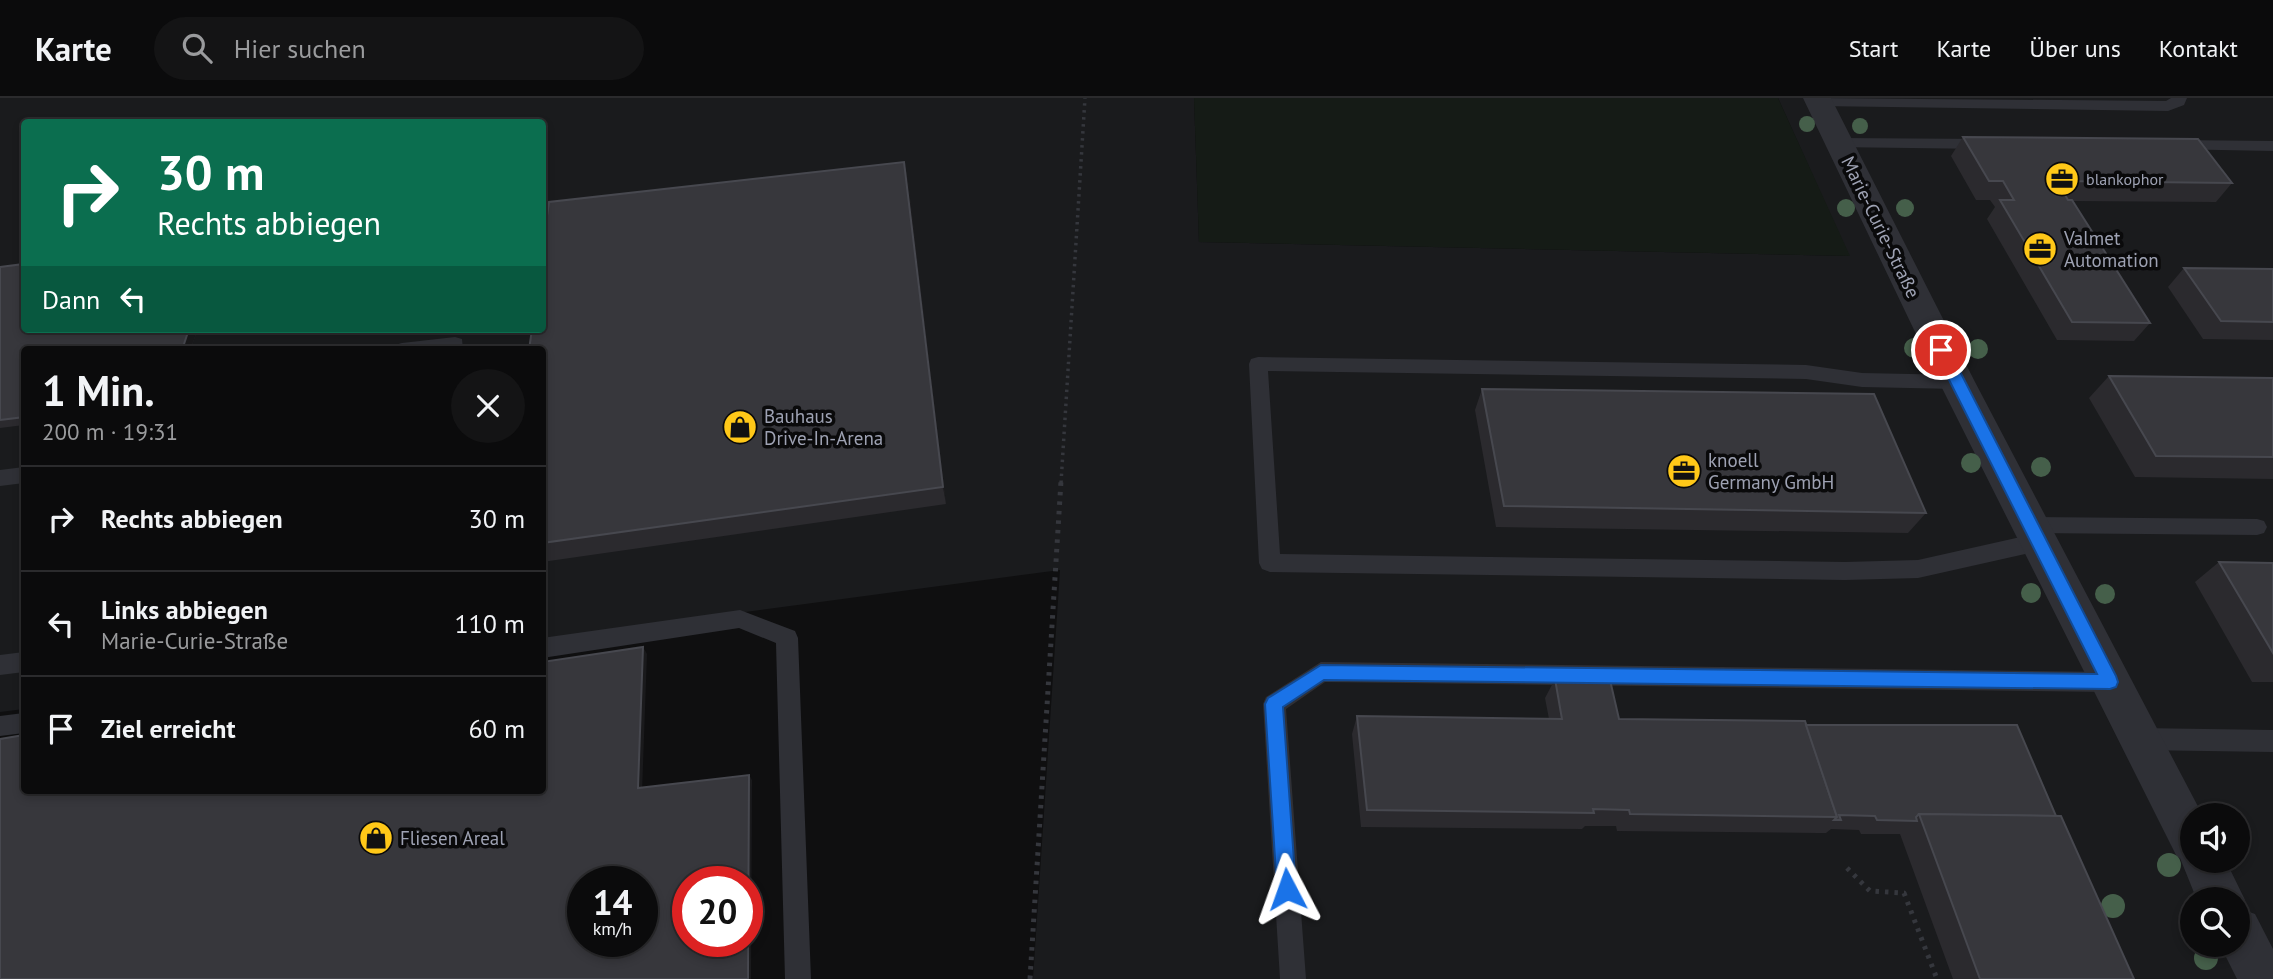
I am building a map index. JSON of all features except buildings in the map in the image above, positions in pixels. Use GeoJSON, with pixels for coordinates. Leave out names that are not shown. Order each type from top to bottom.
{"type":"FeatureCollection","features":[{"type":"Feature","properties":{"kind":"street","name":"Marie-Curie-Straße"},"geometry":{"type":"LineString","coordinates":[[1818,100],[1957,382],[2180,817]]}},
{"type":"Feature","properties":{"kind":"street"},"geometry":{"type":"LineString","coordinates":[[2250,954],[2263,979]]}},
{"type":"Feature","properties":{"kind":"lane"},"geometry":{"type":"LineString","coordinates":[[1818,100],[2168,106],[2178,102],[2179,98]]}},
{"type":"Feature","properties":{"kind":"lane"},"geometry":{"type":"LineString","coordinates":[[1839,143],[1999,144]]}},
{"type":"Feature","properties":{"kind":"lane"},"geometry":{"type":"LineString","coordinates":[[2164,145],[2273,146]]}},
{"type":"Feature","properties":{"kind":"lane"},"geometry":{"type":"LineString","coordinates":[[426,346],[456,341]]}},
{"type":"Feature","properties":{"kind":"lane"},"geometry":{"type":"LineString","coordinates":[[1957,382],[1862,380],[1806,372],[1258,364],[1270,563],[1845,571],[1918,569],[2035,533],[2257,527]]}},
{"type":"Feature","properties":{"kind":"lane"},"geometry":{"type":"LineString","coordinates":[[0,478],[21,475]]}},
{"type":"Feature","properties":{"kind":"lane"},"geometry":{"type":"LineString","coordinates":[[546,647],[740,619],[787,638],[798,979]]}},
{"type":"Feature","properties":{"kind":"lane"},"geometry":{"type":"LineString","coordinates":[[0,665],[21,662]]}},
{"type":"Feature","properties":{"kind":"lane"},"geometry":{"type":"LineString","coordinates":[[1293,979],[1274,704],[1321,672],[2110,682]]}},
{"type":"Feature","properties":{"kind":"lane"},"geometry":{"type":"LineString","coordinates":[[0,726],[21,723]]}},
{"type":"Feature","properties":{"kind":"lane"},"geometry":{"type":"LineString","coordinates":[[2139,738],[2273,741]]}},
{"type":"Feature","properties":{"kind":"path"},"geometry":{"type":"LineString","coordinates":[[1030,979],[1085,98]]}},
{"type":"Feature","properties":{"kind":"path"},"geometry":{"type":"LineString","coordinates":[[1847,869],[1870,891],[1904,893],[1937,979]]}},
{"type":"Feature","properties":{"kind":"shaded area"},"geometry":{"type":"Polygon","coordinates":[[[0,98],[1194,98],[1199,242],[1849,256],[1778,98],[2273,98],[2273,979],[1033,979],[1060,570],[546,639],[546,346],[21,346],[21,709],[0,712],[0,98]]]}},
{"type":"Feature","properties":{"kind":"shaded area"},"geometry":{"type":"Polygon","coordinates":[[[1194,98],[1778,98],[1850,256],[1199,242],[1194,98]]]}},
{"type":"Feature","properties":{"kind":"place","name":"blankophor"},"geometry":{"type":"Point","coordinates":[2062,179]}},
{"type":"Feature","properties":{"kind":"place","name":"Valmet Automation"},"geometry":{"type":"Point","coordinates":[2040,249]}},
{"type":"Feature","properties":{"kind":"place","name":"Bauhaus Drive-In-Arena"},"geometry":{"type":"Point","coordinates":[740,427]}},
{"type":"Feature","properties":{"kind":"place","name":"knoell Germany GmbH"},"geometry":{"type":"Point","coordinates":[1684,471]}},
{"type":"Feature","properties":{"kind":"place","name":"Fliesen Areal"},"geometry":{"type":"Point","coordinates":[376,838]}},
{"type":"Feature","properties":{"kind":"route"},"geometry":{"type":"LineString","coordinates":[[1287,889],[1274,704],[1321,672],[2110,682],[1941,350]]}}]}
